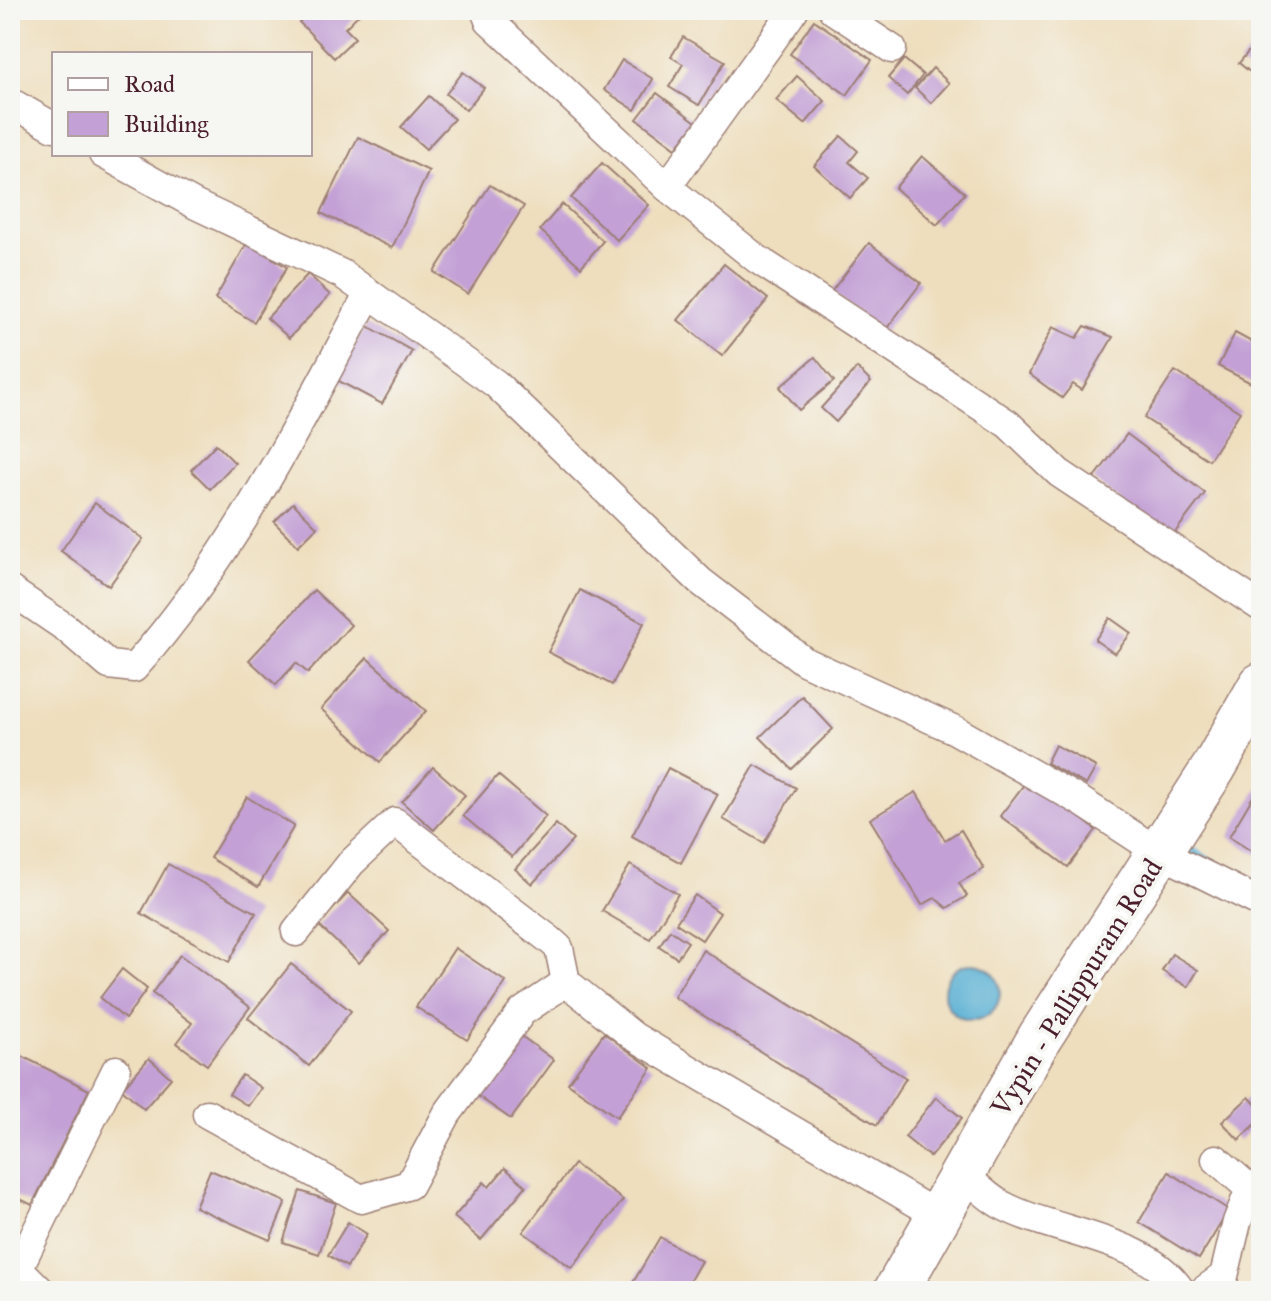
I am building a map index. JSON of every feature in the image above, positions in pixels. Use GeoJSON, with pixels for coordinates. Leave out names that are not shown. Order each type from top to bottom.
{"type":"FeatureCollection","features":[{"type":"Feature","properties":{"kind":"main road","name":"Vypin - Pallippuram Road"},"geometry":{"type":"LineString","coordinates":[[896,1291],[1040,1037],[1160,853],[1261,685]]}},
{"type":"Feature","properties":{"kind":"street"},"geometry":{"type":"LineString","coordinates":[[485,10],[489,20],[541,71],[667,187],[757,259],[1008,424],[1059,473],[1261,607]]}},
{"type":"Feature","properties":{"kind":"street"},"geometry":{"type":"LineString","coordinates":[[667,187],[794,10]]}},
{"type":"Feature","properties":{"kind":"street"},"geometry":{"type":"LineString","coordinates":[[833,10],[892,49]]}},
{"type":"Feature","properties":{"kind":"street"},"geometry":{"type":"LineString","coordinates":[[10,102],[52,126]]}},
{"type":"Feature","properties":{"kind":"street"},"geometry":{"type":"LineString","coordinates":[[107,156],[196,205],[342,274],[496,384],[700,581],[804,661],[955,730],[1082,802],[1160,853],[1261,903]]}},
{"type":"Feature","properties":{"kind":"street"},"geometry":{"type":"LineString","coordinates":[[10,590],[66,628],[109,665],[134,668],[166,632],[229,543],[268,480],[369,293]]}},
{"type":"Feature","properties":{"kind":"street"},"geometry":{"type":"LineString","coordinates":[[296,932],[351,863],[395,822],[559,948],[566,982],[633,1036],[937,1215]]}},
{"type":"Feature","properties":{"kind":"street"},"geometry":{"type":"LineString","coordinates":[[207,1114],[361,1199],[409,1185],[447,1114],[522,1012],[566,982]]}},
{"type":"Feature","properties":{"kind":"street"},"geometry":{"type":"LineString","coordinates":[[41,1291],[14,1264],[116,1070]]}},
{"type":"Feature","properties":{"kind":"street"},"geometry":{"type":"LineString","coordinates":[[1203,1291],[1224,1276],[1237,1222],[1250,1189],[1216,1159]]}},
{"type":"Feature","properties":{"kind":"street"},"geometry":{"type":"LineString","coordinates":[[962,1173],[1000,1204],[1114,1244],[1169,1273],[1181,1291]]}},
{"type":"Feature","properties":{"kind":"water"},"geometry":{"type":"Polygon","coordinates":[[[972,964],[992,972],[1000,992],[992,1012],[972,1020],[952,1012],[944,992],[952,972],[972,964]]]}},
{"type":"Feature","properties":{"kind":"building"},"geometry":{"type":"Polygon","coordinates":[[[312,10],[361,12],[345,28],[355,38],[334,58],[299,22],[312,10]]]}},
{"type":"Feature","properties":{"kind":"building"},"geometry":{"type":"Polygon","coordinates":[[[814,20],[872,60],[847,95],[790,54],[814,20]]]}},
{"type":"Feature","properties":{"kind":"building"},"geometry":{"type":"Polygon","coordinates":[[[683,37],[725,61],[699,105],[669,87],[683,64],[671,57],[683,37]]]}},
{"type":"Feature","properties":{"kind":"building"},"geometry":{"type":"Polygon","coordinates":[[[1256,42],[1261,46],[1261,81],[1239,63],[1256,42]]]}},
{"type":"Feature","properties":{"kind":"building"},"geometry":{"type":"Polygon","coordinates":[[[904,59],[923,75],[907,95],[888,78],[904,59]]]}},
{"type":"Feature","properties":{"kind":"building"},"geometry":{"type":"Polygon","coordinates":[[[622,60],[653,79],[635,110],[604,90],[622,60]]]}},
{"type":"Feature","properties":{"kind":"building"},"geometry":{"type":"Polygon","coordinates":[[[933,68],[949,83],[931,103],[915,88],[933,68]]]}},
{"type":"Feature","properties":{"kind":"building"},"geometry":{"type":"Polygon","coordinates":[[[463,72],[484,88],[466,110],[446,94],[463,72]]]}},
{"type":"Feature","properties":{"kind":"building"},"geometry":{"type":"Polygon","coordinates":[[[797,76],[825,101],[805,124],[776,100],[797,76]]]}},
{"type":"Feature","properties":{"kind":"building"},"geometry":{"type":"Polygon","coordinates":[[[657,93],[696,122],[676,148],[637,119],[657,93]]]}},
{"type":"Feature","properties":{"kind":"building"},"geometry":{"type":"Polygon","coordinates":[[[429,96],[454,119],[426,149],[401,127],[429,96]]]}},
{"type":"Feature","properties":{"kind":"building"},"geometry":{"type":"Polygon","coordinates":[[[841,136],[858,151],[849,162],[868,178],[850,198],[814,166],[841,136]]]}},
{"type":"Feature","properties":{"kind":"building"},"geometry":{"type":"Polygon","coordinates":[[[358,137],[429,171],[392,248],[321,213],[358,137]]]}},
{"type":"Feature","properties":{"kind":"building"},"geometry":{"type":"Polygon","coordinates":[[[922,156],[965,193],[937,225],[895,188],[922,156]]]}},
{"type":"Feature","properties":{"kind":"building"},"geometry":{"type":"Polygon","coordinates":[[[602,163],[649,205],[617,240],[571,198],[602,163]]]}},
{"type":"Feature","properties":{"kind":"building"},"geometry":{"type":"Polygon","coordinates":[[[490,185],[524,206],[468,294],[434,272],[490,185]]]}},
{"type":"Feature","properties":{"kind":"building"},"geometry":{"type":"Polygon","coordinates":[[[562,204],[603,241],[581,267],[540,230],[562,204]]]}},
{"type":"Feature","properties":{"kind":"building"},"geometry":{"type":"Polygon","coordinates":[[[247,243],[287,267],[254,322],[215,299],[247,243]]]}},
{"type":"Feature","properties":{"kind":"building"},"geometry":{"type":"Polygon","coordinates":[[[869,243],[921,283],[884,332],[831,292],[869,243]]]}},
{"type":"Feature","properties":{"kind":"building"},"geometry":{"type":"Polygon","coordinates":[[[724,264],[768,299],[722,356],[678,320],[724,264]]]}},
{"type":"Feature","properties":{"kind":"building"},"geometry":{"type":"Polygon","coordinates":[[[308,274],[330,295],[289,338],[267,318],[308,274]]]}},
{"type":"Feature","properties":{"kind":"building"},"geometry":{"type":"Polygon","coordinates":[[[366,325],[412,351],[382,404],[335,379],[366,325]]]}},
{"type":"Feature","properties":{"kind":"building"},"geometry":{"type":"Polygon","coordinates":[[[1085,326],[1113,337],[1082,390],[1073,384],[1062,398],[1029,374],[1053,327],[1077,338],[1085,326]]]}},
{"type":"Feature","properties":{"kind":"building"},"geometry":{"type":"Polygon","coordinates":[[[1235,333],[1261,347],[1261,388],[1218,366],[1235,333]]]}},
{"type":"Feature","properties":{"kind":"building"},"geometry":{"type":"Polygon","coordinates":[[[815,357],[834,381],[799,410],[780,387],[815,357]]]}},
{"type":"Feature","properties":{"kind":"building"},"geometry":{"type":"Polygon","coordinates":[[[857,368],[871,382],[836,422],[821,408],[857,368]]]}},
{"type":"Feature","properties":{"kind":"building"},"geometry":{"type":"Polygon","coordinates":[[[1175,371],[1240,412],[1209,460],[1144,418],[1175,371]]]}},
{"type":"Feature","properties":{"kind":"building"},"geometry":{"type":"Polygon","coordinates":[[[1127,434],[1205,493],[1170,539],[1093,480],[1127,434]]]}},
{"type":"Feature","properties":{"kind":"building"},"geometry":{"type":"Polygon","coordinates":[[[216,444],[235,463],[210,489],[191,470],[216,444]]]}},
{"type":"Feature","properties":{"kind":"building"},"geometry":{"type":"Polygon","coordinates":[[[95,503],[143,539],[109,586],[61,551],[95,503]]]}},
{"type":"Feature","properties":{"kind":"building"},"geometry":{"type":"Polygon","coordinates":[[[293,503],[317,527],[298,546],[274,522],[293,503]]]}},
{"type":"Feature","properties":{"kind":"building"},"geometry":{"type":"Polygon","coordinates":[[[314,590],[351,625],[308,673],[296,663],[276,685],[249,660],[314,590]]]}},
{"type":"Feature","properties":{"kind":"building"},"geometry":{"type":"Polygon","coordinates":[[[580,590],[644,623],[612,685],[548,652],[580,590]]]}},
{"type":"Feature","properties":{"kind":"building"},"geometry":{"type":"Polygon","coordinates":[[[1110,618],[1131,633],[1115,654],[1095,640],[1110,618]]]}},
{"type":"Feature","properties":{"kind":"building"},"geometry":{"type":"Polygon","coordinates":[[[367,658],[426,711],[380,762],[321,709],[367,658]]]}},
{"type":"Feature","properties":{"kind":"building"},"geometry":{"type":"Polygon","coordinates":[[[802,696],[833,729],[792,769],[760,737],[802,696]]]}},
{"type":"Feature","properties":{"kind":"building"},"geometry":{"type":"Polygon","coordinates":[[[1055,745],[1096,767],[1086,785],[1046,763],[1055,745]]]}},
{"type":"Feature","properties":{"kind":"building"},"geometry":{"type":"Polygon","coordinates":[[[755,765],[796,788],[764,843],[723,819],[755,765]]]}},
{"type":"Feature","properties":{"kind":"building"},"geometry":{"type":"Polygon","coordinates":[[[433,767],[465,795],[434,830],[402,802],[433,767]]]}},
{"type":"Feature","properties":{"kind":"building"},"geometry":{"type":"Polygon","coordinates":[[[668,768],[718,794],[681,863],[632,836],[668,768]]]}},
{"type":"Feature","properties":{"kind":"building"},"geometry":{"type":"Polygon","coordinates":[[[498,775],[546,816],[512,857],[463,816],[498,775]]]}},
{"type":"Feature","properties":{"kind":"building"},"geometry":{"type":"Polygon","coordinates":[[[1029,778],[1096,830],[1068,867],[1000,816],[1029,778]]]}},
{"type":"Feature","properties":{"kind":"building"},"geometry":{"type":"Polygon","coordinates":[[[1261,783],[1261,857],[1229,837],[1261,783]]]}},
{"type":"Feature","properties":{"kind":"building"},"geometry":{"type":"Polygon","coordinates":[[[916,792],[945,840],[961,830],[984,869],[959,883],[967,896],[947,908],[935,898],[922,905],[870,819],[916,792]]]}},
{"type":"Feature","properties":{"kind":"building"},"geometry":{"type":"Polygon","coordinates":[[[247,797],[294,826],[258,887],[210,858],[247,797]]]}},
{"type":"Feature","properties":{"kind":"building"},"geometry":{"type":"Polygon","coordinates":[[[556,824],[573,840],[532,884],[515,869],[556,824]]]}},
{"type":"Feature","properties":{"kind":"building"},"geometry":{"type":"Polygon","coordinates":[[[168,864],[256,913],[229,962],[141,913],[168,864]]]}},
{"type":"Feature","properties":{"kind":"building"},"geometry":{"type":"Polygon","coordinates":[[[630,865],[678,894],[650,939],[602,911],[630,865]]]}},
{"type":"Feature","properties":{"kind":"building"},"geometry":{"type":"Polygon","coordinates":[[[348,893],[389,931],[359,963],[318,925],[348,893]]]}},
{"type":"Feature","properties":{"kind":"building"},"geometry":{"type":"Polygon","coordinates":[[[695,895],[720,913],[702,940],[676,923],[695,895]]]}},
{"type":"Feature","properties":{"kind":"building"},"geometry":{"type":"Polygon","coordinates":[[[670,930],[688,942],[677,958],[659,946],[670,930]]]}},
{"type":"Feature","properties":{"kind":"building"},"geometry":{"type":"Polygon","coordinates":[[[455,948],[506,982],[467,1040],[416,1007],[455,948]]]}},
{"type":"Feature","properties":{"kind":"building"},"geometry":{"type":"Polygon","coordinates":[[[703,950],[906,1078],[877,1125],[674,997],[703,950]]]}},
{"type":"Feature","properties":{"kind":"building"},"geometry":{"type":"Polygon","coordinates":[[[1172,954],[1198,970],[1188,987],[1162,971],[1172,954]]]}},
{"type":"Feature","properties":{"kind":"building"},"geometry":{"type":"Polygon","coordinates":[[[180,955],[250,1007],[207,1065],[177,1043],[192,1023],[152,993],[180,955]]]}},
{"type":"Feature","properties":{"kind":"building"},"geometry":{"type":"Polygon","coordinates":[[[291,964],[351,1011],[309,1066],[248,1018],[291,964]]]}},
{"type":"Feature","properties":{"kind":"building"},"geometry":{"type":"Polygon","coordinates":[[[122,969],[147,989],[125,1019],[100,998],[122,969]]]}},
{"type":"Feature","properties":{"kind":"building"},"geometry":{"type":"Polygon","coordinates":[[[513,1030],[554,1060],[511,1119],[469,1090],[513,1030]]]}},
{"type":"Feature","properties":{"kind":"building"},"geometry":{"type":"Polygon","coordinates":[[[604,1033],[652,1068],[617,1117],[568,1083],[604,1033]]]}},
{"type":"Feature","properties":{"kind":"building"},"geometry":{"type":"Polygon","coordinates":[[[10,1050],[89,1090],[32,1205],[10,1194],[10,1050]]]}},
{"type":"Feature","properties":{"kind":"building"},"geometry":{"type":"Polygon","coordinates":[[[149,1058],[171,1078],[144,1109],[122,1089],[149,1058]]]}},
{"type":"Feature","properties":{"kind":"building"},"geometry":{"type":"Polygon","coordinates":[[[242,1075],[261,1088],[248,1106],[229,1094],[242,1075]]]}},
{"type":"Feature","properties":{"kind":"building"},"geometry":{"type":"Polygon","coordinates":[[[936,1097],[962,1118],[930,1157],[905,1137],[936,1097]]]}},
{"type":"Feature","properties":{"kind":"building"},"geometry":{"type":"Polygon","coordinates":[[[1249,1097],[1261,1110],[1261,1119],[1239,1140],[1222,1122],[1249,1097]]]}},
{"type":"Feature","properties":{"kind":"building"},"geometry":{"type":"Polygon","coordinates":[[[574,1164],[623,1200],[572,1268],[523,1232],[574,1164]]]}},
{"type":"Feature","properties":{"kind":"building"},"geometry":{"type":"Polygon","coordinates":[[[505,1168],[526,1186],[481,1240],[454,1217],[484,1182],[489,1187],[505,1168]]]}},
{"type":"Feature","properties":{"kind":"building"},"geometry":{"type":"Polygon","coordinates":[[[210,1170],[286,1202],[270,1240],[195,1207],[210,1170]]]}},
{"type":"Feature","properties":{"kind":"building"},"geometry":{"type":"Polygon","coordinates":[[[1169,1172],[1229,1210],[1199,1259],[1139,1222],[1169,1172]]]}},
{"type":"Feature","properties":{"kind":"building"},"geometry":{"type":"Polygon","coordinates":[[[300,1191],[336,1203],[319,1254],[283,1242],[300,1191]]]}},
{"type":"Feature","properties":{"kind":"building"},"geometry":{"type":"Polygon","coordinates":[[[348,1222],[367,1234],[347,1267],[328,1255],[348,1222]]]}},
{"type":"Feature","properties":{"kind":"building"},"geometry":{"type":"Polygon","coordinates":[[[660,1237],[701,1261],[684,1291],[628,1291],[660,1237]]]}},
{"type":"Feature","properties":{"kind":"waterway"},"geometry":{"type":"LineString","coordinates":[[1176,843],[1218,867]]}}]}
